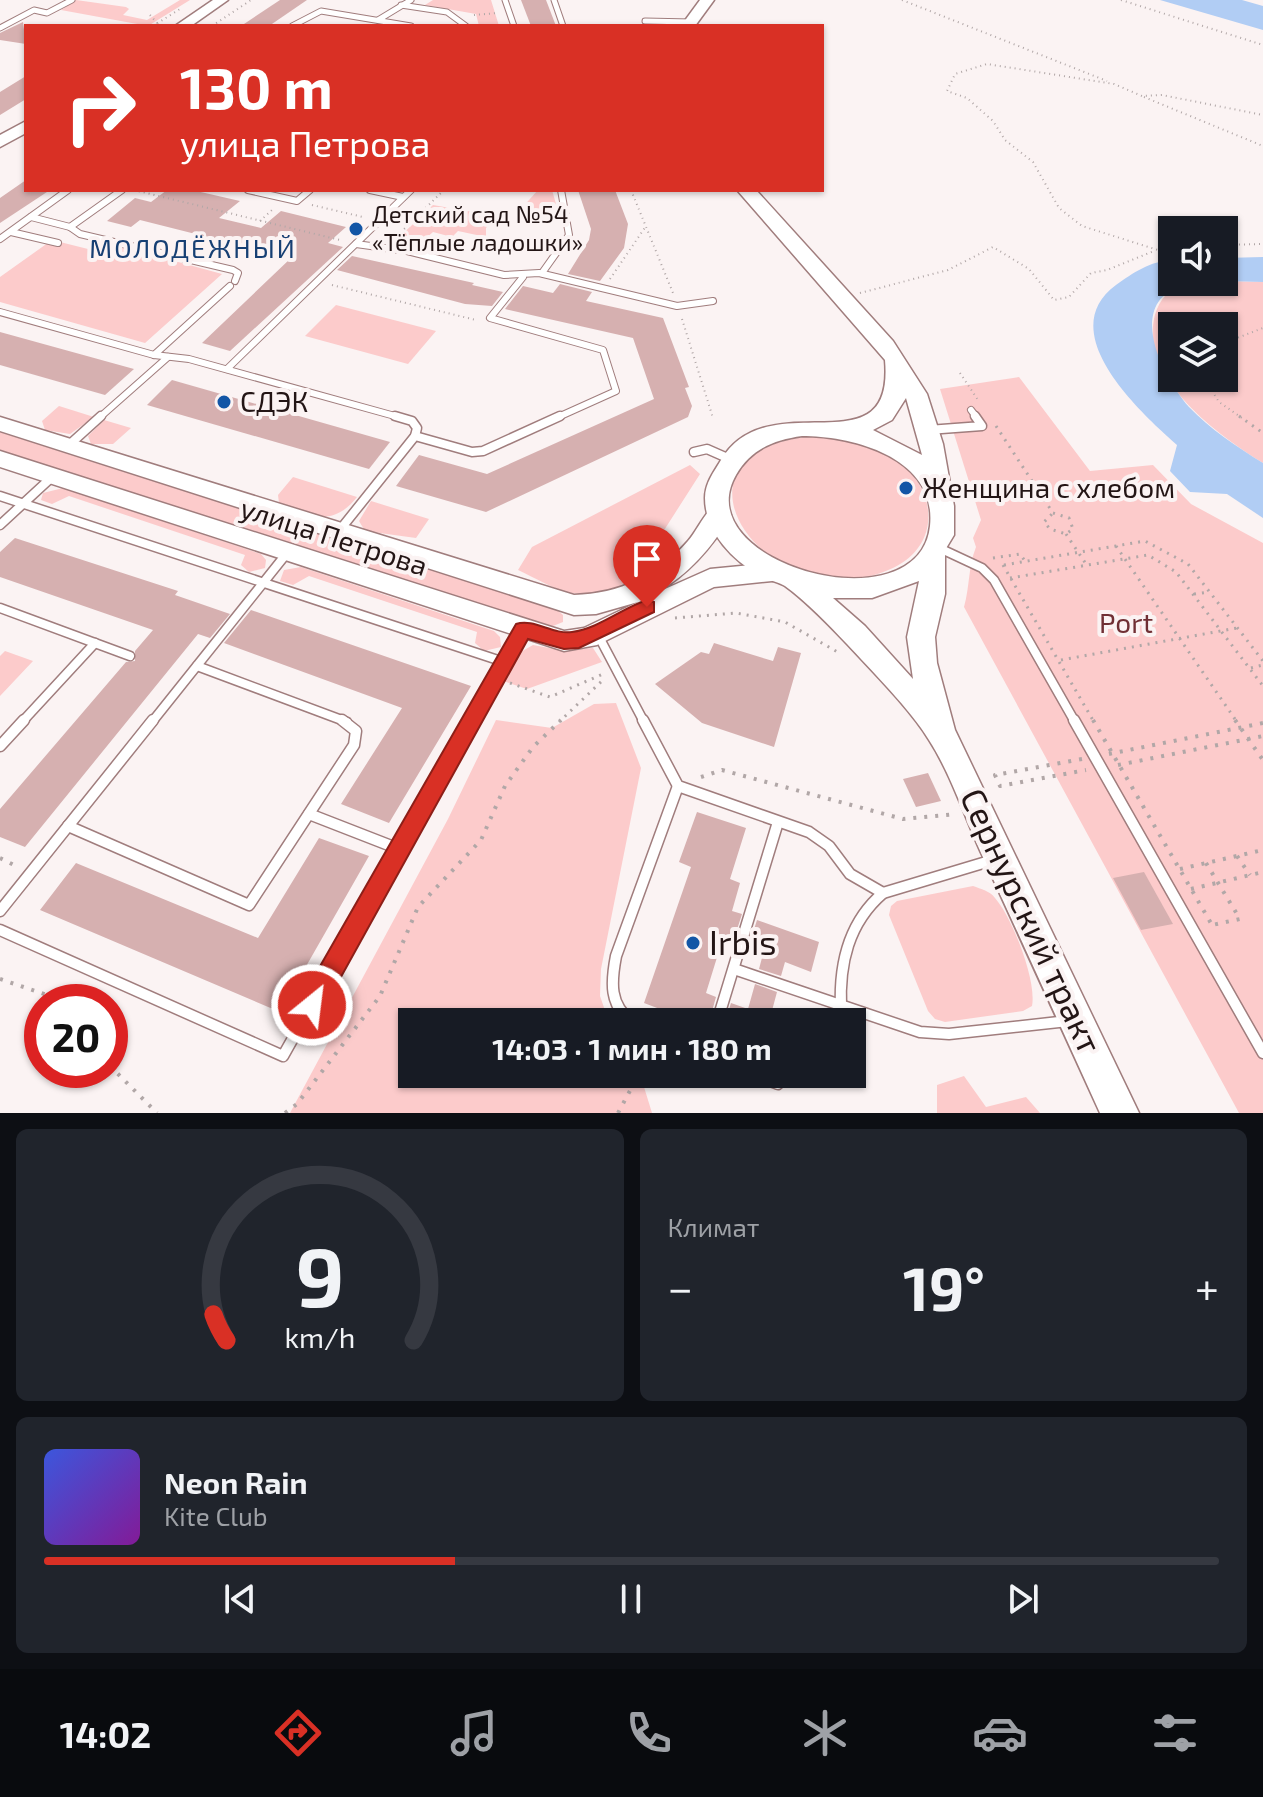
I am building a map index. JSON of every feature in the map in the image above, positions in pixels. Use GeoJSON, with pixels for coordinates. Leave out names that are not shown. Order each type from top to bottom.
{"type":"FeatureCollection","features":[{"type":"Feature","properties":{"kind":"main road"},"geometry":{"type":"LineString","coordinates":[[185,24],[222,0]]}},
{"type":"Feature","properties":{"kind":"main road"},"geometry":{"type":"LineString","coordinates":[[690,24],[707,0]]}},
{"type":"Feature","properties":{"kind":"main road"},"geometry":{"type":"LineString","coordinates":[[0,142],[24,127]]}},
{"type":"Feature","properties":{"kind":"main road"},"geometry":{"type":"LineString","coordinates":[[748,192],[844,298],[896,361],[916,394],[927,430],[943,513],[934,549],[932,594],[921,637],[923,663],[940,730]]}},
{"type":"Feature","properties":{"kind":"main road"},"geometry":{"type":"LineString","coordinates":[[849,430],[870,424],[890,410],[898,386],[896,361]]}},
{"type":"Feature","properties":{"kind":"main road","name":"улица Петрова"},"geometry":{"type":"LineString","coordinates":[[0,424],[561,602],[602,605],[645,602]]}},
{"type":"Feature","properties":{"kind":"main road"},"geometry":{"type":"LineString","coordinates":[[645,602],[712,529],[719,515],[719,485],[732,460],[745,448],[775,433],[813,427],[849,430],[902,452],[923,470],[937,491]]}},
{"type":"Feature","properties":{"kind":"main road","name":"улица Петрова"},"geometry":{"type":"LineString","coordinates":[[0,459],[564,641],[597,633],[645,602]]}},
{"type":"Feature","properties":{"kind":"main road"},"geometry":{"type":"LineString","coordinates":[[719,515],[738,546],[785,577],[855,634],[940,730]]}},
{"type":"Feature","properties":{"kind":"main road"},"geometry":{"type":"LineString","coordinates":[[645,602],[710,578],[785,577],[823,588],[877,586],[909,572],[934,549]]}},
{"type":"Feature","properties":{"kind":"main road","name":"Сернурский тракт"},"geometry":{"type":"LineString","coordinates":[[940,730],[1120,1113]]}},
{"type":"Feature","properties":{"kind":"lane"},"geometry":{"type":"LineString","coordinates":[[0,28],[34,10],[47,13],[72,0]]}},
{"type":"Feature","properties":{"kind":"lane"},"geometry":{"type":"LineString","coordinates":[[378,20],[411,0]]}},
{"type":"Feature","properties":{"kind":"lane"},"geometry":{"type":"LineString","coordinates":[[505,0],[513,24]]}},
{"type":"Feature","properties":{"kind":"lane"},"geometry":{"type":"LineString","coordinates":[[554,0],[562,24]]}},
{"type":"Feature","properties":{"kind":"lane"},"geometry":{"type":"LineString","coordinates":[[401,5],[460,16],[465,24]]}},
{"type":"Feature","properties":{"kind":"lane"},"geometry":{"type":"LineString","coordinates":[[296,24],[321,11],[400,24]]}},
{"type":"Feature","properties":{"kind":"lane"},"geometry":{"type":"LineString","coordinates":[[645,21],[690,24]]}},
{"type":"Feature","properties":{"kind":"lane"},"geometry":{"type":"LineString","coordinates":[[0,239],[65,192]]}},
{"type":"Feature","properties":{"kind":"lane"},"geometry":{"type":"LineString","coordinates":[[70,227],[119,192]]}},
{"type":"Feature","properties":{"kind":"lane"},"geometry":{"type":"LineString","coordinates":[[257,192],[297,201],[308,192]]}},
{"type":"Feature","properties":{"kind":"lane"},"geometry":{"type":"LineString","coordinates":[[379,192],[403,197]]}},
{"type":"Feature","properties":{"kind":"lane"},"geometry":{"type":"LineString","coordinates":[[227,369],[409,192]]}},
{"type":"Feature","properties":{"kind":"lane"},"geometry":{"type":"LineString","coordinates":[[542,273],[571,237],[572,229],[562,192]]}},
{"type":"Feature","properties":{"kind":"lane"},"geometry":{"type":"LineString","coordinates":[[31,217],[70,227],[80,234],[238,273],[233,283],[154,355]]}},
{"type":"Feature","properties":{"kind":"lane"},"geometry":{"type":"LineString","coordinates":[[11,232],[58,243]]}},
{"type":"Feature","properties":{"kind":"lane"},"geometry":{"type":"LineString","coordinates":[[356,244],[407,251],[523,277],[542,273],[677,306],[713,301]]}},
{"type":"Feature","properties":{"kind":"lane"},"geometry":{"type":"LineString","coordinates":[[415,436],[472,452],[483,451],[616,391],[603,350],[490,318],[523,277]]}},
{"type":"Feature","properties":{"kind":"lane"},"geometry":{"type":"LineString","coordinates":[[0,312],[154,355],[227,369],[412,421],[417,428],[415,436],[339,531]]}},
{"type":"Feature","properties":{"kind":"lane"},"geometry":{"type":"LineString","coordinates":[[69,445],[168,357]]}},
{"type":"Feature","properties":{"kind":"lane"},"geometry":{"type":"LineString","coordinates":[[971,410],[982,426]]}},
{"type":"Feature","properties":{"kind":"lane"},"geometry":{"type":"LineString","coordinates":[[927,430],[982,426]]}},
{"type":"Feature","properties":{"kind":"lane"},"geometry":{"type":"LineString","coordinates":[[694,452],[707,449],[732,460]]}},
{"type":"Feature","properties":{"kind":"lane"},"geometry":{"type":"LineString","coordinates":[[0,525],[52,476]]}},
{"type":"Feature","properties":{"kind":"lane"},"geometry":{"type":"LineString","coordinates":[[0,496],[504,662]]}},
{"type":"Feature","properties":{"kind":"lane"},"geometry":{"type":"LineString","coordinates":[[934,549],[982,568],[994,580],[1263,1053]]}},
{"type":"Feature","properties":{"kind":"lane"},"geometry":{"type":"LineString","coordinates":[[0,911],[287,553]]}},
{"type":"Feature","properties":{"kind":"lane"},"geometry":{"type":"LineString","coordinates":[[0,608],[130,656]]}},
{"type":"Feature","properties":{"kind":"lane"},"geometry":{"type":"LineString","coordinates":[[0,930],[283,1056],[523,630]]}},
{"type":"Feature","properties":{"kind":"lane"},"geometry":{"type":"LineString","coordinates":[[597,633],[678,786],[819,839],[829,846],[850,874],[883,893]]}},
{"type":"Feature","properties":{"kind":"lane"},"geometry":{"type":"LineString","coordinates":[[0,746],[95,643]]}},
{"type":"Feature","properties":{"kind":"lane"},"geometry":{"type":"LineString","coordinates":[[68,826],[249,905],[354,745],[356,731],[353,725],[197,666]]}},
{"type":"Feature","properties":{"kind":"lane"},"geometry":{"type":"LineString","coordinates":[[617,1008],[611,983],[613,969],[678,786]]}},
{"type":"Feature","properties":{"kind":"lane"},"geometry":{"type":"LineString","coordinates":[[309,814],[399,849]]}},
{"type":"Feature","properties":{"kind":"lane"},"geometry":{"type":"LineString","coordinates":[[721,1008],[778,822]]}},
{"type":"Feature","properties":{"kind":"lane"},"geometry":{"type":"LineString","coordinates":[[734,969],[841,1008],[839,986],[848,945],[857,920],[871,901],[883,893],[1002,857]]}},
{"type":"Feature","properties":{"kind":"lane"},"geometry":{"type":"LineString","coordinates":[[866,1016],[920,1032],[949,1034],[1077,1020]]}},
{"type":"Feature","properties":{"kind":"path"},"geometry":{"type":"LineString","coordinates":[[215,24],[251,0]]}},
{"type":"Feature","properties":{"kind":"path"},"geometry":{"type":"LineString","coordinates":[[902,0],[1263,146]]}},
{"type":"Feature","properties":{"kind":"path"},"geometry":{"type":"LineString","coordinates":[[1121,0],[1263,45]]}},
{"type":"Feature","properties":{"kind":"path"},"geometry":{"type":"LineString","coordinates":[[150,15],[157,23],[182,8]]}},
{"type":"Feature","properties":{"kind":"path"},"geometry":{"type":"LineString","coordinates":[[460,16],[510,12]]}},
{"type":"Feature","properties":{"kind":"path"},"geometry":{"type":"LineString","coordinates":[[1114,84],[987,64],[955,74],[947,91],[967,98],[993,121],[1005,140],[1033,162],[1059,208],[1082,226],[1158,250]]}},
{"type":"Feature","properties":{"kind":"path"},"geometry":{"type":"LineString","coordinates":[[1142,96],[1162,95],[1263,115]]}},
{"type":"Feature","properties":{"kind":"path"},"geometry":{"type":"LineString","coordinates":[[141,192],[356,244]]}},
{"type":"Feature","properties":{"kind":"path"},"geometry":{"type":"LineString","coordinates":[[383,250],[442,192]]}},
{"type":"Feature","properties":{"kind":"path"},"geometry":{"type":"LineString","coordinates":[[297,201],[380,220]]}},
{"type":"Feature","properties":{"kind":"path"},"geometry":{"type":"LineString","coordinates":[[604,287],[646,226]]}},
{"type":"Feature","properties":{"kind":"path"},"geometry":{"type":"LineString","coordinates":[[1238,245],[1263,244]]}},
{"type":"Feature","properties":{"kind":"path"},"geometry":{"type":"LineString","coordinates":[[844,298],[948,270],[993,247],[1029,269],[1054,300],[1069,297],[1091,273],[1108,273],[1130,256],[1158,250]]}},
{"type":"Feature","properties":{"kind":"path"},"geometry":{"type":"LineString","coordinates":[[317,281],[469,320],[490,318]]}},
{"type":"Feature","properties":{"kind":"path"},"geometry":{"type":"LineString","coordinates":[[1238,338],[1263,328]]}},
{"type":"Feature","properties":{"kind":"path"},"geometry":{"type":"LineString","coordinates":[[1213,392],[1219,402],[1263,433]]}},
{"type":"Feature","properties":{"kind":"path"},"geometry":{"type":"LineString","coordinates":[[982,426],[994,424],[1053,513]]}},
{"type":"Feature","properties":{"kind":"path"},"geometry":{"type":"LineString","coordinates":[[1066,534],[1073,529],[1072,521],[1064,515],[1053,513],[1045,518],[1046,526],[1066,534],[1087,565]]}},
{"type":"Feature","properties":{"kind":"path"},"geometry":{"type":"LineString","coordinates":[[1145,541],[1148,555]]}},
{"type":"Feature","properties":{"kind":"path"},"geometry":{"type":"LineString","coordinates":[[1206,863],[1240,919],[1212,925],[1003,565],[1145,541],[1188,564],[1263,663],[1249,668]]}},
{"type":"Feature","properties":{"kind":"path"},"geometry":{"type":"LineString","coordinates":[[1116,546],[1263,760]]}},
{"type":"Feature","properties":{"kind":"path"},"geometry":{"type":"LineString","coordinates":[[982,568],[980,561],[1020,554],[1025,561]]}},
{"type":"Feature","properties":{"kind":"path"},"geometry":{"type":"LineString","coordinates":[[1011,578],[1148,555],[1176,572],[1263,686]]}},
{"type":"Feature","properties":{"kind":"path"},"geometry":{"type":"LineString","coordinates":[[1176,572],[1188,564]]}},
{"type":"Feature","properties":{"kind":"path"},"geometry":{"type":"LineString","coordinates":[[1194,594],[1209,592]]}},
{"type":"Feature","properties":{"kind":"path"},"geometry":{"type":"LineString","coordinates":[[645,602],[679,620],[736,613],[785,622],[842,655]]}},
{"type":"Feature","properties":{"kind":"path"},"geometry":{"type":"LineString","coordinates":[[1059,661],[1237,628]]}},
{"type":"Feature","properties":{"kind":"path"},"geometry":{"type":"LineString","coordinates":[[495,678],[550,697],[616,668]]}},
{"type":"Feature","properties":{"kind":"path"},"geometry":{"type":"LineString","coordinates":[[285,1113],[297,1104],[380,996],[418,907],[481,840],[505,786],[533,747],[616,668]]}},
{"type":"Feature","properties":{"kind":"path"},"geometry":{"type":"LineString","coordinates":[[1112,753],[1263,723]]}},
{"type":"Feature","properties":{"kind":"path"},"geometry":{"type":"LineString","coordinates":[[1210,734],[1218,745]]}},
{"type":"Feature","properties":{"kind":"path"},"geometry":{"type":"LineString","coordinates":[[1119,764],[1263,736]]}},
{"type":"Feature","properties":{"kind":"path"},"geometry":{"type":"LineString","coordinates":[[1181,740],[1189,751]]}},
{"type":"Feature","properties":{"kind":"path"},"geometry":{"type":"LineString","coordinates":[[1253,745],[1263,749]]}},
{"type":"Feature","properties":{"kind":"path"},"geometry":{"type":"LineString","coordinates":[[1147,747],[1154,758]]}},
{"type":"Feature","properties":{"kind":"path"},"geometry":{"type":"LineString","coordinates":[[1094,756],[995,775],[1000,786],[1101,768]]}},
{"type":"Feature","properties":{"kind":"path"},"geometry":{"type":"LineString","coordinates":[[1059,763],[1064,774]]}},
{"type":"Feature","properties":{"kind":"path"},"geometry":{"type":"LineString","coordinates":[[1035,767],[1040,779]]}},
{"type":"Feature","properties":{"kind":"path"},"geometry":{"type":"LineString","coordinates":[[678,786],[722,770],[903,819],[955,816],[968,787]]}},
{"type":"Feature","properties":{"kind":"path"},"geometry":{"type":"LineString","coordinates":[[1179,869],[1263,850]]}},
{"type":"Feature","properties":{"kind":"path"},"geometry":{"type":"LineString","coordinates":[[1237,856],[1250,875]]}},
{"type":"Feature","properties":{"kind":"path"},"geometry":{"type":"LineString","coordinates":[[1191,889],[1263,872]]}},
{"type":"Feature","properties":{"kind":"path"},"geometry":{"type":"LineString","coordinates":[[0,979],[24,987]]}},
{"type":"Feature","properties":{"kind":"path"},"geometry":{"type":"LineString","coordinates":[[128,1084],[157,1113]]}},
{"type":"Feature","properties":{"kind":"path"},"geometry":{"type":"LineString","coordinates":[[618,1113],[631,1088]]}},
{"type":"Feature","properties":{"kind":"green space"},"geometry":{"type":"Polygon","coordinates":[[[76,0],[126,7],[129,9],[123,15],[147,20],[180,0],[190,0],[151,24],[61,10],[76,0]]]}},
{"type":"Feature","properties":{"kind":"green space"},"geometry":{"type":"Polygon","coordinates":[[[433,0],[491,0],[498,24],[478,24],[476,14],[425,5],[433,0]]]}},
{"type":"Feature","properties":{"kind":"green space"},"geometry":{"type":"Polygon","coordinates":[[[536,192],[553,192],[560,218],[520,210],[536,192]]]}},
{"type":"Feature","properties":{"kind":"green space"},"geometry":{"type":"Polygon","coordinates":[[[433,205],[496,216],[486,228],[486,237],[458,231],[452,237],[433,232],[416,247],[393,243],[433,205]]]}},
{"type":"Feature","properties":{"kind":"green space"},"geometry":{"type":"Polygon","coordinates":[[[52,240],[112,255],[124,247],[222,274],[145,343],[0,302],[0,277],[52,240]]]}},
{"type":"Feature","properties":{"kind":"green space"},"geometry":{"type":"Polygon","coordinates":[[[1238,281],[1263,282],[1263,463],[1225,437],[1178,392],[1238,392],[1238,312],[1158,312],[1158,357],[1153,342],[1154,319],[1166,296],[1238,296],[1238,281]]]}},
{"type":"Feature","properties":{"kind":"green space"},"geometry":{"type":"Polygon","coordinates":[[[336,305],[436,331],[408,364],[305,336],[336,305]]]}},
{"type":"Feature","properties":{"kind":"green space","name":"Port"},"geometry":{"type":"Polygon","coordinates":[[[1019,377],[1090,471],[1153,465],[1191,504],[1263,543],[1263,1113],[1239,1113],[964,607],[976,547],[973,538],[981,520],[940,389],[1019,377]]]}},
{"type":"Feature","properties":{"kind":"green space"},"geometry":{"type":"Polygon","coordinates":[[[59,406],[94,417],[70,434],[45,430],[42,421],[59,406]]]}},
{"type":"Feature","properties":{"kind":"green space"},"geometry":{"type":"Polygon","coordinates":[[[104,420],[131,428],[113,444],[91,444],[88,436],[104,420]]]}},
{"type":"Feature","properties":{"kind":"green space"},"geometry":{"type":"Polygon","coordinates":[[[0,432],[557,610],[563,615],[563,622],[548,628],[0,450],[0,432]]]}},
{"type":"Feature","properties":{"kind":"green space"},"geometry":{"type":"Polygon","coordinates":[[[822,435],[880,450],[897,460],[920,486],[928,516],[926,531],[920,546],[893,568],[847,579],[804,573],[768,555],[743,528],[732,498],[740,469],[768,447],[822,435]]]}},
{"type":"Feature","properties":{"kind":"green space"},"geometry":{"type":"Polygon","coordinates":[[[690,465],[700,474],[629,585],[595,593],[571,593],[518,570],[532,547],[690,465]]]}},
{"type":"Feature","properties":{"kind":"green space"},"geometry":{"type":"Polygon","coordinates":[[[293,477],[357,497],[331,516],[301,513],[279,503],[278,495],[293,477]]]}},
{"type":"Feature","properties":{"kind":"green space"},"geometry":{"type":"Polygon","coordinates":[[[63,488],[261,554],[266,560],[265,568],[249,572],[241,565],[245,555],[69,496],[52,504],[41,500],[43,493],[63,488]]]}},
{"type":"Feature","properties":{"kind":"green space"},"geometry":{"type":"Polygon","coordinates":[[[371,501],[429,519],[416,538],[365,531],[359,521],[371,501]]]}},
{"type":"Feature","properties":{"kind":"green space"},"geometry":{"type":"Polygon","coordinates":[[[301,567],[494,631],[500,637],[501,647],[484,651],[475,643],[477,632],[309,576],[293,585],[280,581],[284,570],[301,567]]]}},
{"type":"Feature","properties":{"kind":"green space"},"geometry":{"type":"Polygon","coordinates":[[[533,645],[560,650],[593,648],[602,662],[527,689],[503,681],[519,653],[533,645]]]}},
{"type":"Feature","properties":{"kind":"green space"},"geometry":{"type":"Polygon","coordinates":[[[5,651],[33,661],[0,696],[0,656],[5,651]]]}},
{"type":"Feature","properties":{"kind":"green space"},"geometry":{"type":"Polygon","coordinates":[[[616,703],[641,768],[601,969],[600,996],[604,1008],[398,1008],[398,1088],[644,1088],[652,1113],[290,1113],[448,819],[496,720],[552,728],[594,704],[616,703]]]}},
{"type":"Feature","properties":{"kind":"green space"},"geometry":{"type":"Polygon","coordinates":[[[973,886],[993,896],[1009,919],[1031,981],[1032,1006],[1023,1011],[945,1022],[935,1019],[928,1011],[889,915],[891,906],[897,901],[973,886]]]}},
{"type":"Feature","properties":{"kind":"green space"},"geometry":{"type":"Polygon","coordinates":[[[964,1076],[986,1107],[1026,1097],[1040,1113],[937,1113],[937,1085],[964,1076]]]}},
{"type":"Feature","properties":{"kind":"water"},"geometry":{"type":"Polygon","coordinates":[[[1160,0],[1242,0],[1263,6],[1263,30],[1160,0]]]}},
{"type":"Feature","properties":{"kind":"water"},"geometry":{"type":"Polygon","coordinates":[[[1263,257],[1263,282],[1238,281],[1238,258],[1263,257]]]}},
{"type":"Feature","properties":{"kind":"water"},"geometry":{"type":"Polygon","coordinates":[[[1156,263],[1158,296],[1164,296],[1155,309],[1152,326],[1158,354],[1158,392],[1177,392],[1197,415],[1263,463],[1263,518],[1227,494],[1190,492],[1170,471],[1177,445],[1125,392],[1097,348],[1093,325],[1099,304],[1116,285],[1156,263]]]}},
{"type":"Feature","properties":{"kind":"building"},"geometry":{"type":"Polygon","coordinates":[[[280,0],[307,0],[272,24],[244,24],[280,0]]]}},
{"type":"Feature","properties":{"kind":"building"},"geometry":{"type":"Polygon","coordinates":[[[521,0],[546,0],[555,24],[530,24],[521,0]]]}},
{"type":"Feature","properties":{"kind":"building"},"geometry":{"type":"Polygon","coordinates":[[[23,22],[24,44],[0,40],[0,33],[23,22]]]}},
{"type":"Feature","properties":{"kind":"building"},"geometry":{"type":"Polygon","coordinates":[[[24,77],[24,100],[0,115],[0,92],[24,77]]]}},
{"type":"Feature","properties":{"kind":"building"},"geometry":{"type":"Polygon","coordinates":[[[24,181],[24,192],[47,192],[0,223],[0,198],[24,181]]]}},
{"type":"Feature","properties":{"kind":"building"},"geometry":{"type":"Polygon","coordinates":[[[164,192],[201,192],[240,201],[219,218],[261,228],[281,211],[346,227],[328,243],[343,247],[230,351],[202,343],[291,258],[140,220],[131,227],[107,221],[135,198],[151,202],[164,192]]]}},
{"type":"Feature","properties":{"kind":"building"},"geometry":{"type":"Polygon","coordinates":[[[579,192],[616,192],[628,224],[624,248],[600,281],[568,274],[589,240],[591,229],[579,192]]]}},
{"type":"Feature","properties":{"kind":"building"},"geometry":{"type":"Polygon","coordinates":[[[352,256],[503,292],[492,306],[465,304],[337,270],[352,256]]]}},
{"type":"Feature","properties":{"kind":"building"},"geometry":{"type":"Polygon","coordinates":[[[560,284],[592,292],[586,301],[663,318],[689,387],[685,388],[692,406],[688,417],[486,512],[396,486],[419,455],[487,474],[654,399],[633,338],[505,309],[523,286],[553,293],[560,284]]]}},
{"type":"Feature","properties":{"kind":"building"},"geometry":{"type":"Polygon","coordinates":[[[0,332],[134,369],[105,395],[0,365],[0,332]]]}},
{"type":"Feature","properties":{"kind":"building"},"geometry":{"type":"Polygon","coordinates":[[[172,380],[390,442],[369,469],[147,405],[172,380]]]}},
{"type":"Feature","properties":{"kind":"building"},"geometry":{"type":"Polygon","coordinates":[[[15,538],[178,591],[175,595],[230,614],[210,638],[198,634],[25,847],[0,837],[0,809],[126,662],[135,661],[135,651],[153,630],[0,577],[0,552],[15,538]]]}},
{"type":"Feature","properties":{"kind":"building"},"geometry":{"type":"Polygon","coordinates":[[[251,610],[471,686],[389,823],[341,804],[402,708],[224,643],[251,610]]]}},
{"type":"Feature","properties":{"kind":"building"},"geometry":{"type":"Polygon","coordinates":[[[714,643],[773,661],[778,647],[801,653],[774,747],[702,723],[655,684],[701,652],[709,654],[714,643]]]}},
{"type":"Feature","properties":{"kind":"building"},"geometry":{"type":"Polygon","coordinates":[[[928,773],[941,801],[916,807],[903,779],[928,773]]]}},
{"type":"Feature","properties":{"kind":"building","name":"Irbis"},"geometry":{"type":"Polygon","coordinates":[[[697,812],[746,828],[730,879],[740,883],[732,911],[742,914],[733,942],[723,938],[706,993],[716,997],[713,1008],[657,1008],[644,1003],[691,867],[679,862],[697,812]]]}},
{"type":"Feature","properties":{"kind":"building"},"geometry":{"type":"Polygon","coordinates":[[[319,838],[369,856],[280,1012],[40,910],[76,863],[258,938],[319,838]]]}},
{"type":"Feature","properties":{"kind":"building"},"geometry":{"type":"Polygon","coordinates":[[[1144,872],[1173,924],[1141,930],[1113,878],[1144,872]]]}},
{"type":"Feature","properties":{"kind":"building"},"geometry":{"type":"Polygon","coordinates":[[[757,920],[819,942],[811,972],[785,962],[781,976],[759,969],[763,954],[748,948],[757,920]]]}},
{"type":"Feature","properties":{"kind":"building"},"geometry":{"type":"Polygon","coordinates":[[[755,984],[777,992],[773,1008],[748,1008],[755,984]]]}},
{"type":"Feature","properties":{"kind":"place","name":"Детский сад №54 «Тёплые ладошки»"},"geometry":{"type":"Point","coordinates":[356,229]}},
{"type":"Feature","properties":{"kind":"place","name":"СДЭК"},"geometry":{"type":"Point","coordinates":[224,402]}},
{"type":"Feature","properties":{"kind":"place","name":"Женщина с хлебом"},"geometry":{"type":"Point","coordinates":[906,488]}},
{"type":"Feature","properties":{"kind":"place","name":"Irbis"},"geometry":{"type":"Point","coordinates":[693,943]}},
{"type":"Feature","properties":{"kind":"district","name":"МОЛОДЁЖНЫЙ"},"geometry":{"type":"Point","coordinates":[193,249]}},
{"type":"Feature","properties":{"kind":"route"},"geometry":{"type":"LineString","coordinates":[[312,1005],[523,630],[564,641],[579,640],[647,607]]}}]}
